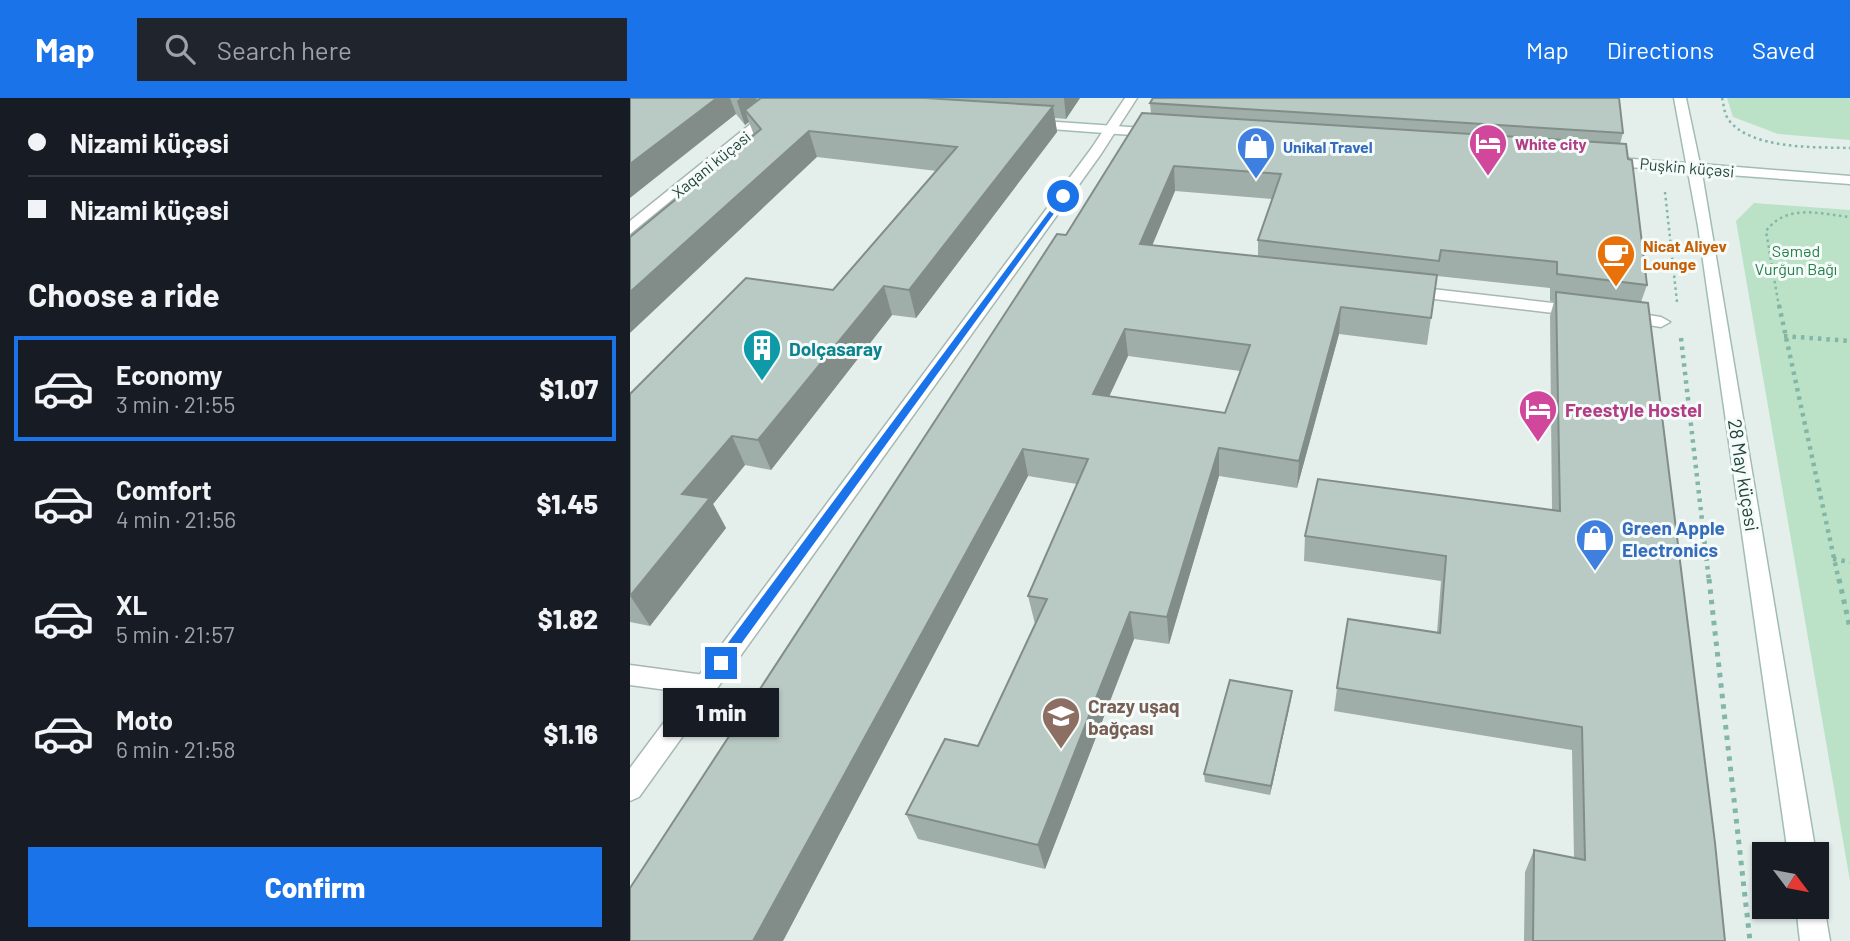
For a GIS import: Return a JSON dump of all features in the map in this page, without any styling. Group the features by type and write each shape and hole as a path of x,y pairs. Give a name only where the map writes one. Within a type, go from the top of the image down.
{"main road":[{"name":"Xaqani küçəsi","path":"630,229 791,98"},
{"path":"630,789 1096,151 1108,129 1131,98"},
{"name":"28 May küçəsi","path":"1680,98 1695,167 1799,842"},
{"path":"755,106 801,110"},
{"path":"1010,123 1175,134"},
{"name":"Puşkin küçəsi","path":"1590,160 1850,180"},
{"path":"1382,288 1661,322"},
{"path":"630,675 704,685"},
{"path":"1812,919 1815,941"}],"path":[{"path":"1722,98 1728,120 1745,132 1772,144 1850,148"},
{"path":"1660,164 1678,310"},
{"path":"1850,217 1786,211 1772,220 1766,231 1784,336 1850,628"},
{"path":"1680,324 1750,941"},
{"path":"1784,336 1850,341"},
{"path":"1833,559 1850,562"}],"green space":[{"path":"1727,98 1850,98 1850,140 1778,134 1733,117"},
{"name":"Səməd Vurğun Bağı","path":"1754,203 1850,210 1850,881 1736,221"}],"building":[{"path":"630,98 717,98 630,164"},
{"path":"761,98 925,98 1053,106 909,290 884,286 758,440 732,436 682,494 710,498 630,596 630,394 746,278 833,290 957,147 809,131 630,292 630,237 761,129 745,110"},
{"path":"1153,98 1619,98 1623,133 1150,103"},
{"path":"1142,113 1626,144 1628,159 1632,160 1647,285 1557,274 1557,262 1441,250 1439,261 1258,240 1281,174 1174,166 1140,244 1437,275 1431,318 1341,307 1299,461 1219,448 1167,617 1130,612 1038,845 906,814 945,739 978,746 1047,599 1028,596 1088,459 1023,449 753,941 630,941 630,888 1057,234 1066,235","holes":["1125,329 1250,345 1225,413 1093,394"]},
{"path":"1556,292 1648,303 1725,941 1533,941 1534,850 1585,860 1582,727 1337,688 1348,619 1440,633 1446,556 1305,536 1318,479 1560,511"},
{"path":"1230,680 1292,691 1271,786 1204,774"}],"place":[{"name":"White city","path":"1488,177"},
{"name":"Unikal Travel","path":"1256,180"},
{"name":"Nicat Aliyev Lounge","path":"1616,288"},
{"name":"Dolçasaray","path":"762,382"},
{"name":"Freestyle Hostel","path":"1538,443"},
{"name":"Green Apple Electronics","path":"1595,572"},
{"name":"Crazy uşaq bağçası","path":"1061,750"}],"route":[{"path":"721,663 1063,196"}]}
